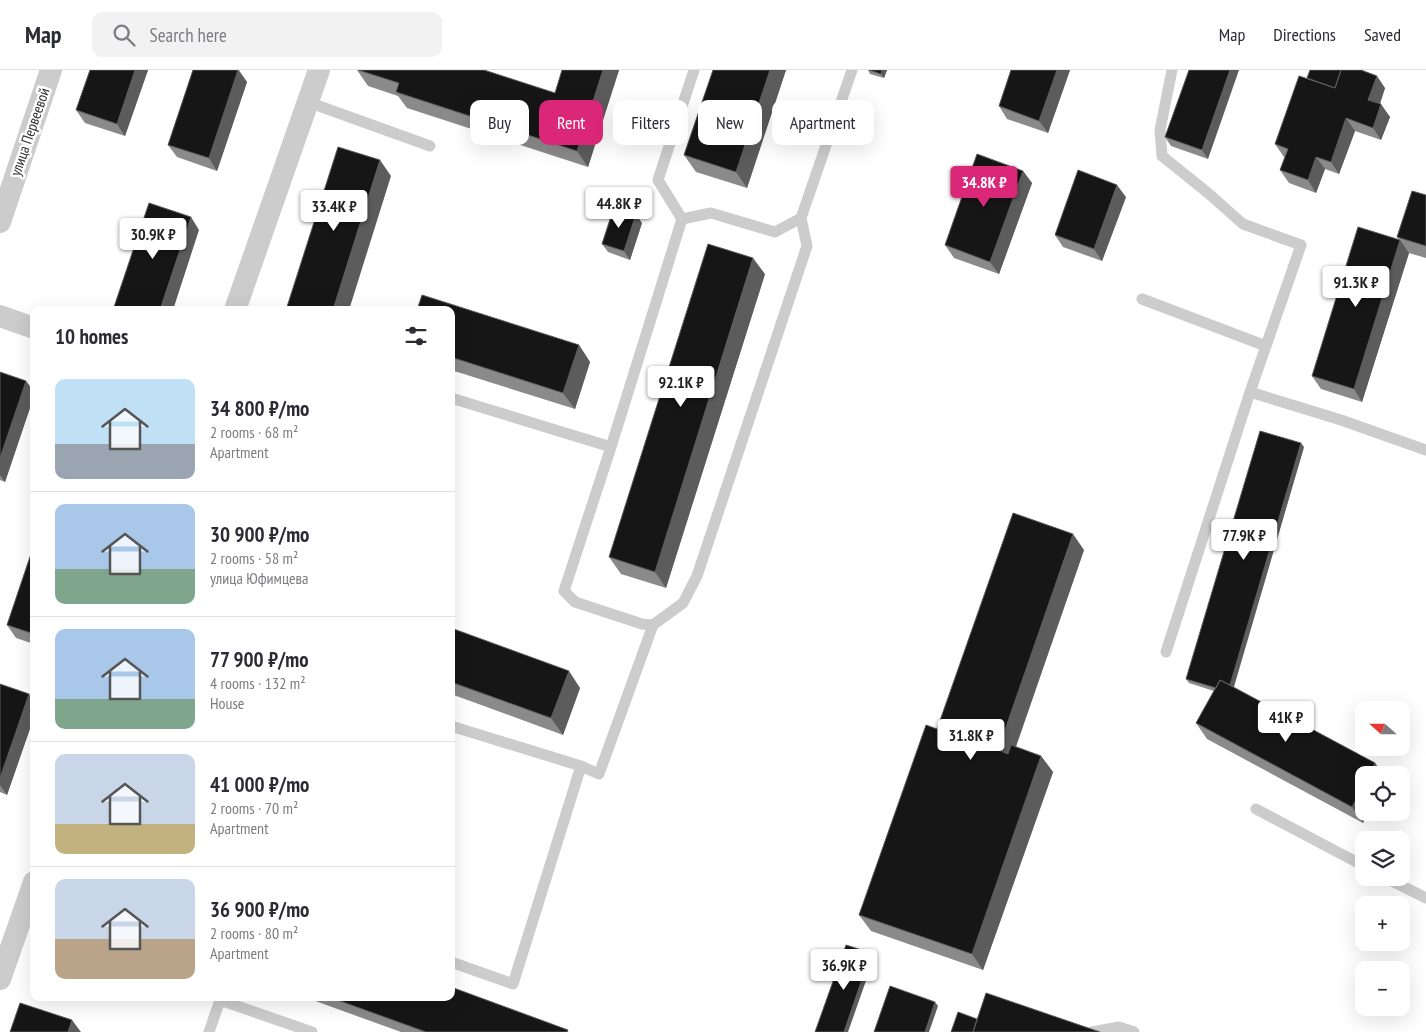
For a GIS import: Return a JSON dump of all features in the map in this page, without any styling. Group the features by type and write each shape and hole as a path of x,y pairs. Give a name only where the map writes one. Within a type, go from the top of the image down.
{"street":[{"name":"улица Первеевой","path":"0,222 51,70"},
{"path":"236,306 320,70"},
{"path":"0,316 30,327"},
{"path":"0,979 30,893"}],"lane":[{"path":"653,625 642,624 575,602 564,591 682,219 658,180 694,70"},
{"path":"455,727 581,766 599,774 653,625 683,603 697,576 806,246 801,218 852,70"},
{"path":"1166,652 1250,392 1301,245 1243,224 1208,192 1162,156 1160,130 1172,70"},
{"path":"308,102 430,146"},
{"path":"682,219 710,213 775,232 801,218"},
{"path":"1142,299 1266,346"},
{"path":"1250,392 1341,420 1426,450"},
{"path":"455,399 611,447"},
{"path":"455,963 513,984 581,766"},
{"path":"1256,809 1355,861"},
{"path":"1402,886 1426,898"},
{"path":"209,1032 220,1001"},
{"path":"223,1001 312,1032"},
{"path":"1092,1032 1119,1027 1134,1032"}],"building":[{"path":"90,70 135,70 117,124 76,110"},
{"path":"193,70 238,70 209,158 168,145"},
{"path":"358,70 484,70 555,93 562,70 603,70 593,100 539,100 539,139 529,135 529,100 470,100 470,116 396,92 399,83"},
{"path":"713,70 770,70 760,100 703,100"},
{"path":"869,70 882,70 881,74"},
{"path":"1011,70 1057,70 1039,121 999,106"},
{"path":"1189,70 1230,70 1202,150 1165,137"},
{"path":"1310,70 1341,70 1335,88 1307,78"},
{"path":"1341,70 1361,70 1377,76 1368,100 1381,104 1373,128 1346,118 1331,162 1316,157 1308,180 1280,170 1288,149 1275,144 1299,76 1335,88"},
{"path":"698,114 698,145 745,145 736,172 684,155"},
{"path":"559,145 579,145 577,151"},
{"path":"338,147 380,160 334,306 287,306"},
{"path":"977,154 1023,171 990,262 945,245"},
{"path":"1078,170 1117,185 1094,249 1055,235"},
{"path":"1412,191 1426,195 1426,246 1397,237"},
{"path":"149,203 191,217 161,306 114,306"},
{"path":"614,207 636,214 624,251 602,244"},
{"path":"1358,227 1400,240 1354,389 1312,376"},
{"path":"708,244 753,258 655,572 609,557"},
{"path":"422,295 579,345 563,393 455,358 455,306 418,306"},
{"path":"0,372 26,381 0,458"},
{"path":"1260,431 1301,443 1230,685 1220,680 1216,688 1186,679"},
{"path":"1013,513 1073,534 998,750 1008,754 1011,745 1041,756 972,954 859,915 926,725 937,729"},
{"path":"30,557 30,633 7,625"},
{"path":"455,629 569,671 551,718 455,683"},
{"path":"1220,680 1355,752 1355,756 1362,756 1375,763 1374,766 1355,766 1355,802 1352,807 1196,723"},
{"path":"0,684 29,694 0,778"},
{"path":"846,945 871,953 844,1032 815,1032"},
{"path":"890,986 935,1002 925,1032 874,1032"},
{"path":"455,988 568,1030 567,1032 426,1032 340,1001 455,1001"},
{"path":"986,993 1100,1032 973,1032"},
{"path":"20,1003 72,1020 68,1032 10,1032"},
{"path":"958,1012 977,1019 973,1032 951,1032"}]}
